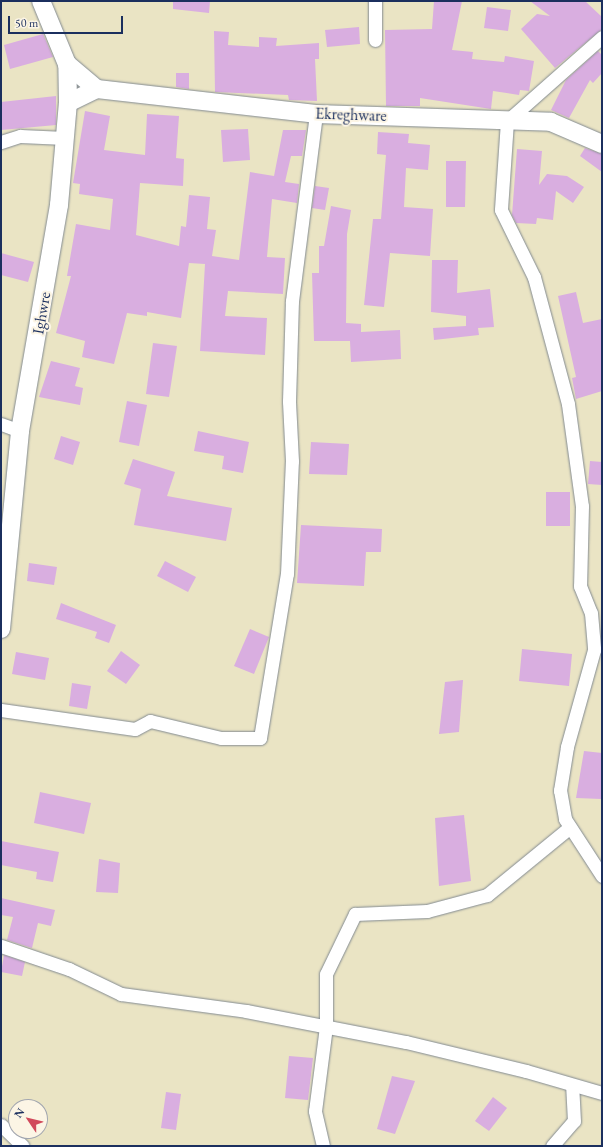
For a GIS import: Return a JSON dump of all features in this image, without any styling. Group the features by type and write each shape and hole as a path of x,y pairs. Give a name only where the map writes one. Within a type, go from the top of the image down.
{"street":[{"name":"Ighwre","path":"1,629 20,431 60,206 68,103 67,64 41,1"},
{"path":"375,40 376,1"},
{"path":"602,36 507,121 501,210 534,277 568,404 582,506 580,586 591,613 594,650 567,747 560,790 570,827 602,876"},
{"path":"67,64 97,89 68,103"},
{"name":"Ekreghware","path":"97,89 316,114 551,122 602,144"},
{"path":"1,710 135,729 150,721 221,738 260,738 287,574 292,461 289,401 292,301 316,114"},
{"path":"1,142 20,136 65,138"},
{"path":"1,424 20,431"},
{"path":"323,1146 315,1111 326,1026 326,974 354,914 427,911 487,895 570,827"},
{"path":"1,946 69,969 121,994 326,1026 450,1051 602,1093"},
{"path":"552,1146 574,1120 572,1085"},
{"path":"1,1125 23,1146"}],"building":[{"path":"173,1 210,1 209,13 173,9"},
{"path":"434,1 462,1 452,50 473,52 472,59 504,62 505,56 534,61 529,91 520,90 519,95 493,91 491,109 420,98 420,106 386,106 385,30 432,29"},
{"path":"530,1 585,1 602,17 602,29 555,68 521,29 537,14 550,16"},
{"path":"487,7 511,10 508,31 484,28"},
{"path":"359,27 360,44 327,47 325,30"},
{"path":"214,31 229,32 228,45 259,47 259,37 277,38 276,46 319,43 319,59 315,59 317,101 289,100 288,95 215,92"},
{"path":"43,34 53,57 10,69 4,45"},
{"path":"598,51 602,55 602,73 593,83 590,80 569,118 551,110 566,80"},
{"path":"176,73 189,73 189,89 176,87"},
{"path":"56,96 56,125 1,130 1,102"},
{"path":"85,111 110,116 104,150 145,155 147,114 179,116 176,158 184,159 183,186 140,183 136,235 179,246 181,226 186,227 189,195 210,197 207,229 216,230 212,256 239,260 250,172 274,176 283,130 306,130 302,156 291,156 285,182 299,184 297,203 272,199 267,257 285,258 283,294 228,291 225,316 267,318 265,355 200,351 205,264 189,263 181,318 147,312 147,316 127,313 114,364 82,357 85,341 56,333 71,276 67,276 76,224 110,230 113,199 79,194 80,184 73,183"},
{"path":"248,129 250,160 223,162 221,130"},
{"path":"378,132 409,134 408,143 430,145 428,170 406,168 404,207 433,209 430,256 390,253 384,307 364,305 373,219 381,219 386,155 377,154"},
{"path":"585,148 602,154 602,172 580,156"},
{"path":"517,149 542,151 539,185 547,174 567,176 584,187 573,203 556,191 553,220 537,218 536,224 516,223 512,215"},
{"path":"446,161 466,161 465,207 446,207"},
{"path":"315,186 329,188 325,210 312,208"},
{"path":"331,206 351,210 347,234 346,323 361,324 361,332 400,330 401,359 351,362 350,341 314,341 312,273 319,273 319,246 324,246"},
{"path":"1,253 34,262 28,282 1,275"},
{"path":"432,260 458,260 457,293 490,289 494,327 478,328 479,335 434,340 433,328 466,326 466,316 431,312"},
{"path":"576,292 583,323 602,319 602,391 576,399 572,378 576,377 558,296"},
{"path":"153,343 177,346 169,397 146,394"},
{"path":"51,361 80,368 75,386 83,388 80,405 39,397"},
{"path":"127,401 147,405 139,446 119,442"},
{"path":"198,431 249,442 243,473 222,469 224,456 194,451"},
{"path":"61,436 80,442 73,465 54,459"},
{"path":"311,442 349,444 347,475 309,474"},
{"path":"133,459 175,472 167,496 232,508 226,541 134,525 141,489 124,484"},
{"path":"590,461 602,462 602,485 588,484"},
{"path":"546,492 570,492 570,526 546,526"},
{"path":"301,525 382,529 381,552 366,552 364,586 297,583"},
{"path":"165,561 196,577 188,592 157,576"},
{"path":"29,563 57,567 54,585 27,581"},
{"path":"61,603 116,625 109,643 95,638 97,632 56,619"},
{"path":"250,629 269,637 254,674 234,666"},
{"path":"522,649 572,654 569,686 519,681"},
{"path":"121,651 140,665 126,684 107,671"},
{"path":"16,652 49,658 45,680 12,674"},
{"path":"463,680 459,732 439,734 445,682"},
{"path":"72,683 91,686 87,709 69,706"},
{"path":"584,751 602,753 601,799 576,798"},
{"path":"40,792 91,803 84,834 34,823"},
{"path":"464,815 471,881 439,886 435,818"},
{"path":"1,841 59,852 53,882 36,879 37,872 1,865"},
{"path":"99,859 120,863 118,893 96,892"},
{"path":"1,898 55,910 51,926 38,923 32,948 7,940 13,917 1,915"},
{"path":"4,955 25,962 22,976 1,972"},
{"path":"289,1056 313,1058 308,1100 285,1098"},
{"path":"392,1076 415,1081 395,1134 377,1129"},
{"path":"166,1092 181,1094 176,1130 161,1128"},
{"path":"493,1097 507,1108 489,1131 475,1121"}]}
